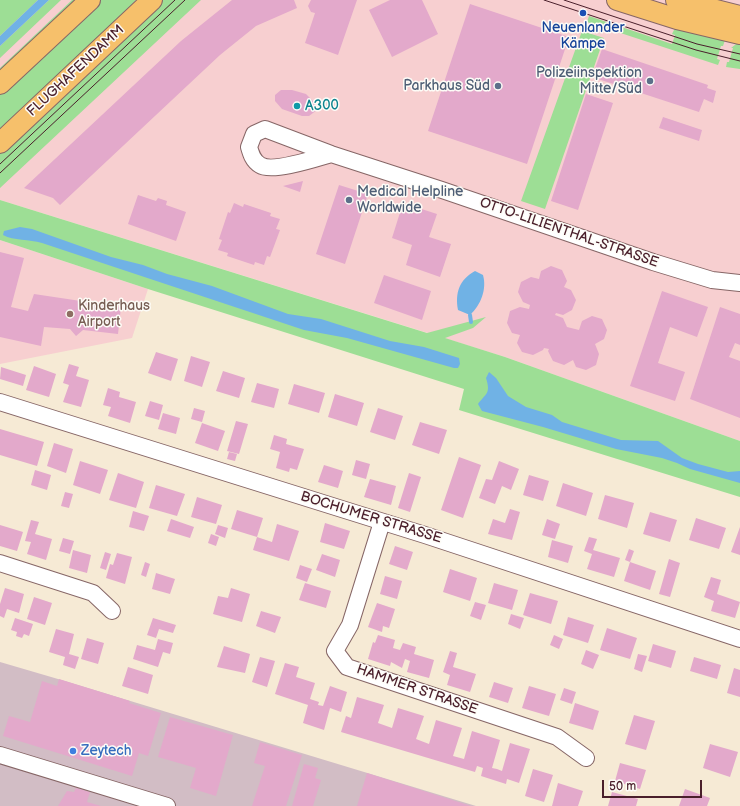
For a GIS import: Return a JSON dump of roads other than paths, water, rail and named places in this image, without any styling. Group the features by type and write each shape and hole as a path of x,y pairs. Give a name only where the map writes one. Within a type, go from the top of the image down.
{"main road":[{"path":"0,84 90,0"},
{"name":"FLUGHAFENDAMM","path":"0,143 152,0"},
{"path":"616,0 677,19 740,34"},
{"path":"676,0 740,16"}],"street":[{"name":"OTTO-LILIENTHAL-STRASSE","path":"331,154 660,264 712,280 740,283"},
{"name":"BOCHUMER STRASSE","path":"0,402 524,567 740,639"},
{"name":"HAMMER STRASSE","path":"382,522 350,625 335,651 347,667 557,737 586,758"},
{"path":"0,563 93,593 112,611"},
{"path":"0,755 167,806"}],"water":[{"path":"38,0 49,0 0,46 0,36"},
{"path":"20,227 32,229 111,257 212,286 288,314 321,319 390,341 424,347 459,358 460,364 458,368 454,368 347,338 304,330 42,243 3,235 4,231"},
{"path":"475,271 483,275 484,291 480,302 470,315 458,310 457,298 459,288 465,278"},
{"path":"489,372 496,378 508,396 526,407 552,415 562,422 621,440 658,441 682,458 698,464 728,472 740,471 740,483 690,469 662,458 616,449 543,427 482,411 478,404 487,393 488,387 486,378"}],"waterway":[{"path":"470,315 471,322"}],"tram line":[{"path":"0,164 175,0"},
{"path":"0,173 185,0"},
{"path":"544,0 696,50 740,61"},
{"path":"564,0 697,44 740,54"}],"place":[{"name":"Neuenlander Kämpe","path":"583,13"},
{"name":"Polizeiinspektion Mitte/Süd","path":"650,81"},
{"name":"Parkhaus Süd","path":"498,86"},
{"name":"A300","path":"297,106"},
{"name":"Medical Helpline Worldwide","path":"349,200"},
{"name":"Kinderhaus Airport","path":"70,314"},
{"name":"Zeytech","path":"73,751"}]}
